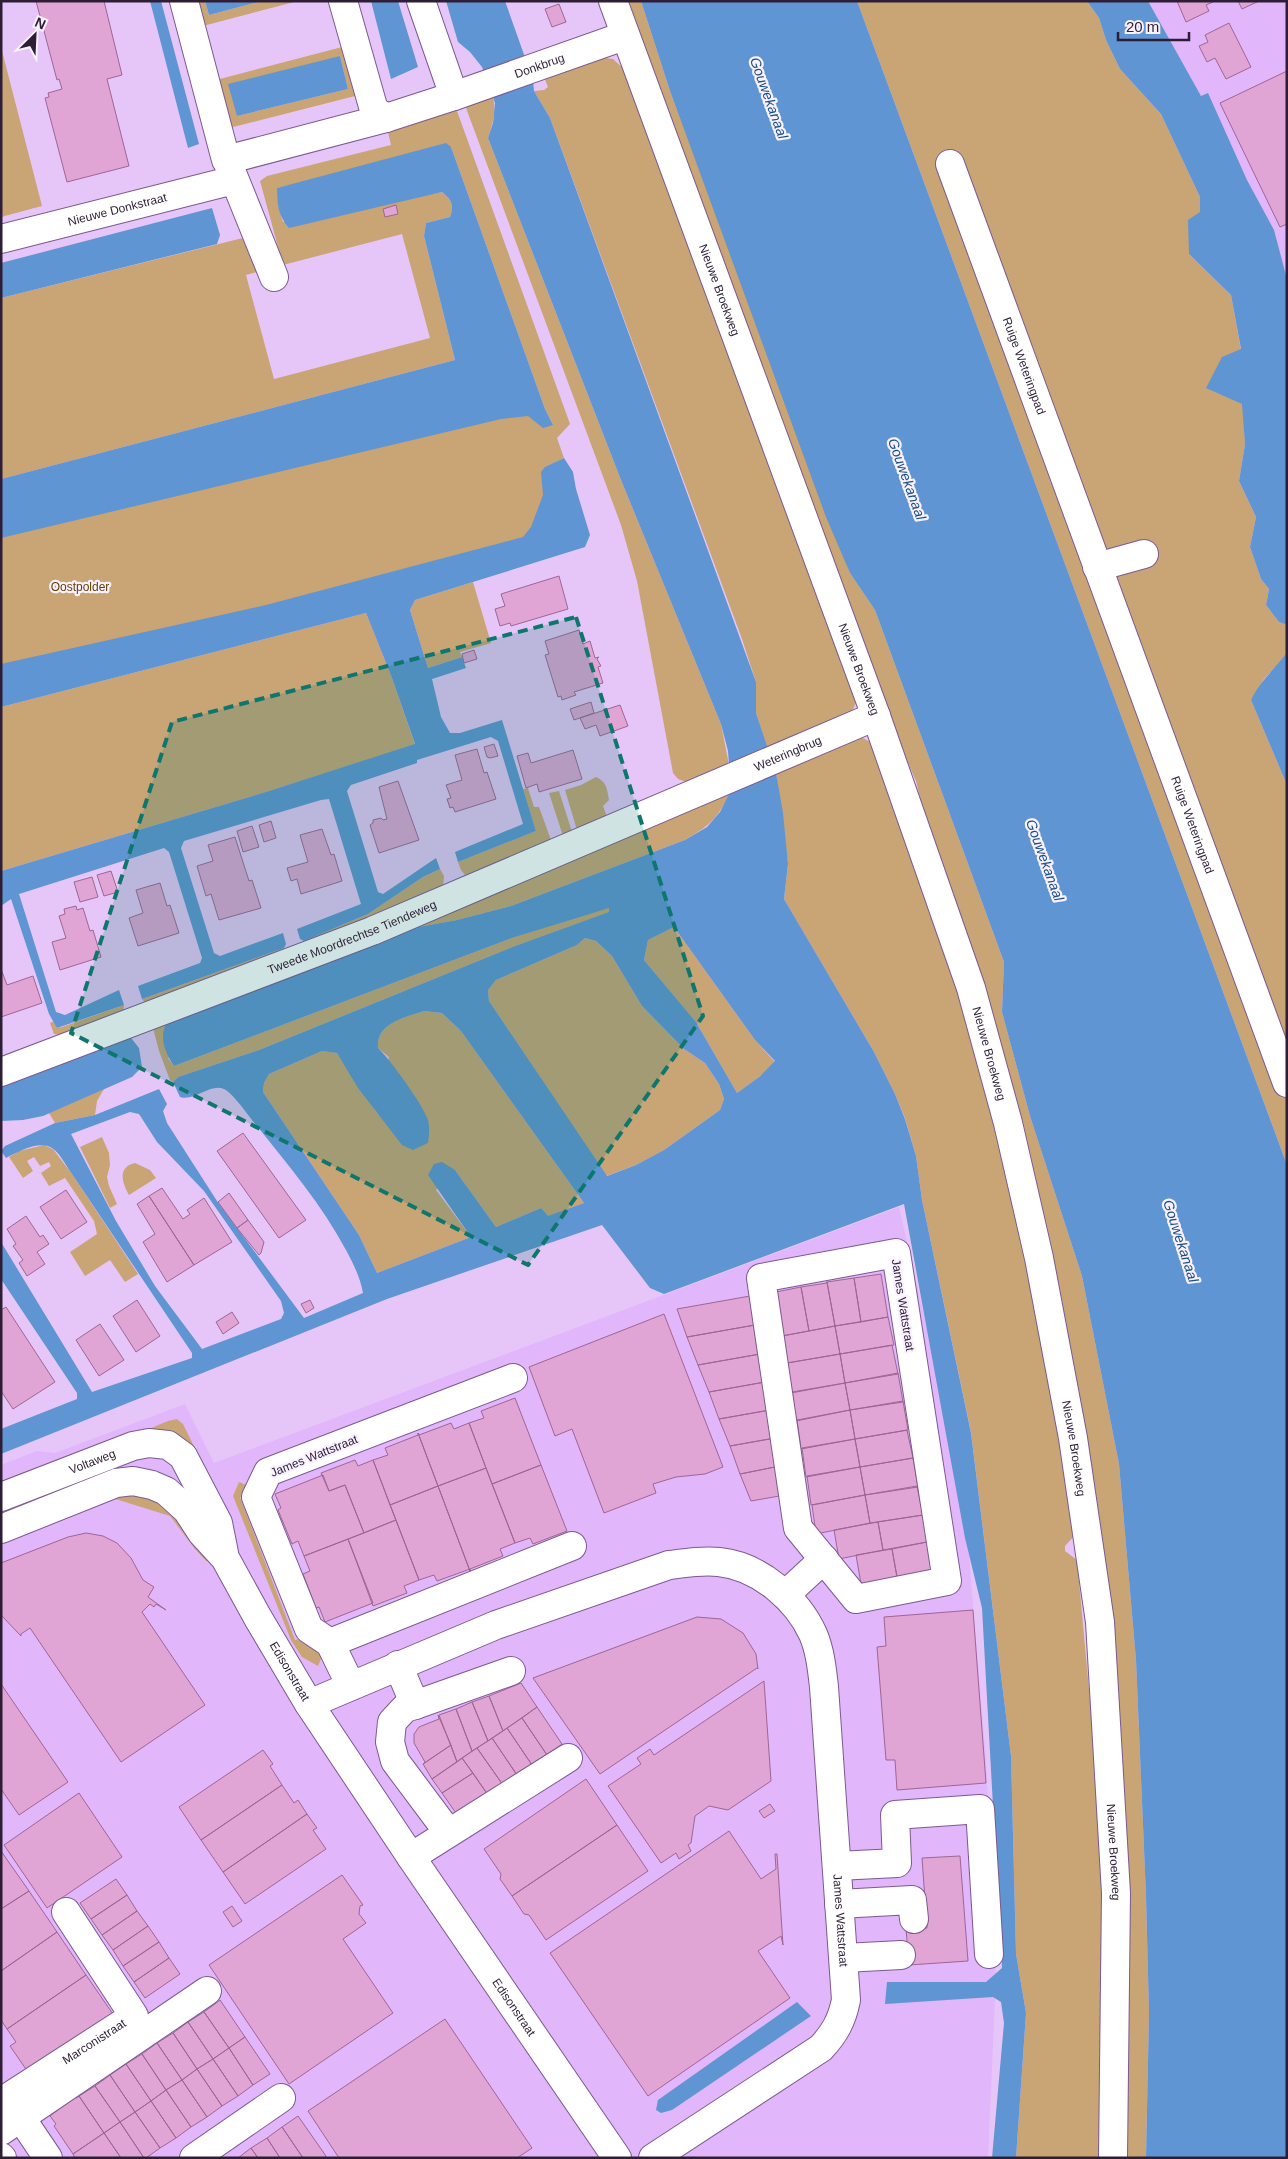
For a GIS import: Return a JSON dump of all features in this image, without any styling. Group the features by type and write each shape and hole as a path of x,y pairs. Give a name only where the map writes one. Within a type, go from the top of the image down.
{"street":[{"path":"184,1 230,170 274,277"},
{"path":"343,1 374,110 386,118"},
{"path":"421,1 464,92"},
{"name":"Nieuwe Broekweg","path":"613,1 864,720 971,988 1008,1123 1039,1258 1073,1438 1100,1622 1115,1884 1113,2158"},
{"name":"Donkbrug","path":"464,92 624,36"},
{"name":"Nieuwe Donkstraat","path":"1,238 230,170 464,92"},
{"name":"Ruige Weteringpad","path":"950,164 1287,1083"},
{"path":"1097,567 1144,554"},
{"name":"Weteringbrug","path":"698,791 864,720"},
{"name":"Tweede Moordrechtse Tiendeweg","path":"1,1072 372,931 698,791"},
{"name":"James Wattstraat","path":"896,1254 947,1582 856,1599 824,1559 798,1528 761,1278 896,1254"},
{"name":"James Wattstraat","path":"330,1643 309,1629 256,1497 268,1472 513,1378"},
{"name":"Voltaweg","path":"1,1497 133,1446 149,1443 168,1445 183,1456"},
{"name":"Edisonstraat","path":"183,1456 218,1523 225,1558"},
{"name":"Edisonstraat","path":"1,1529 116,1483 134,1481 152,1485 166,1491 187,1510 202,1534 225,1558 309,1704 410,1857 617,2158"},
{"path":"351,1686 330,1643 572,1546"},
{"path":"785,1595 824,1559"},
{"name":"James Wattstraat","path":"309,1704 496,1625 669,1565 696,1561 720,1562 742,1568 767,1581 785,1595 806,1621 813,1635 820,1658 824,1687 844,1958 846,2000 843,2015 835,2033 821,2048 653,2158"},
{"path":"398,1665 415,1704"},
{"path":"448,1832 395,1761 390,1742 392,1722 405,1708 510,1671"},
{"path":"410,1857 568,1758"},
{"path":"836,1866 897,1863 894,1815 980,1809 989,1954"},
{"path":"839,1904 912,1900 914,1919"},
{"name":"Marconistraat","path":"8,2117 134,2016 66,1912"},
{"path":"844,1958 901,1956"},
{"name":"Marconistraat","path":"8,2117 207,1991"},
{"path":"194,2158 281,2098"},
{"path":"8,2117 48,2158"}],"highlighted area":[{"path":"576,617 703,1016 528,1265 71,1033 172,722"}],"shaded area":[{"path":"1148,1 1287,1 1287,279 1274,230 1247,180 1208,94 1201,96"},
{"path":"899,1207 963,1485 986,1760 996,1977 988,2158 1,2158 1,1465 37,1451 55,1453 185,1404 214,1463"}],"green space":[{"path":"196,1 205,1 209,15 262,1 298,1 203,26"},
{"path":"622,1 641,1 670,91 850,573 875,610 1004,962 1002,1012 1030,1116 1082,1276 1119,1464 1136,1660 1149,2013 1146,2158 1119,2158 1087,1497 916,781 908,763 894,745 680,150 673,123"},
{"path":"857,1 1087,1 1099,18 1106,40 1120,69 1161,114 1200,197 1200,212 1189,254 1231,295 1241,350 1245,444 1239,481 1256,517 1250,547 1261,579 1269,589 1266,605 1279,622 1287,625 1287,652 1264,679 1251,700 1287,785 1287,1165"},
{"path":"346,46 359,95 229,128 216,80","holes":["340,56 348,89 237,116"]},
{"path":"1,47 42,206 1,217"},
{"path":"599,57 613,59 627,72 858,697 852,712 767,748 756,713 756,682 742,639 550,118 534,91 544,90 548,87 544,77"},
{"path":"492,93 494,110 488,138 621,480 721,724 729,765 686,782 678,779 673,773 637,581 621,525 466,108 471,101"},
{"name":"Oostpolder","path":"453,108 457,111 570,424 557,438 564,458 550,465 541,525 502,562 1,686 1,526 532,397 553,425 545,409 451,147 277,188 277,197 283,222 442,192 450,200 452,206 450,217 426,223 424,236 455,360 1,479 1,298 251,236 260,271 246,275 274,379 430,338 402,234 283,265 260,181 267,176 391,145 387,128"},
{"path":"473,582 491,643 460,652 462,657 428,668 410,610 415,600"},
{"path":"366,613 392,678 415,745 1,871 1,707"},
{"path":"859,736 876,745 977,1035 1042,1320 1076,1534 1065,1546 1065,1551 1077,1560 1094,1744 1103,1908 1101,2158 1016,2158 1026,2013 1016,1954 1011,1756 971,1432 922,1200 916,1156 905,1118 874,1052 784,899 788,864 776,773"},
{"path":"596,777 602,781 607,789 609,800 603,806 607,817 577,830 565,790 581,785"},
{"path":"528,788 534,807 539,807 551,840 465,875 458,862 536,831 523,789"},
{"path":"731,790 713,820 685,840 511,906 457,920 402,930 168,1058 174,1066 512,938 603,909 609,908 610,912 515,946 259,1050 178,1077 173,1082 170,1080 159,1051 152,1024"},
{"path":"559,791 572,832 563,836 549,793"},
{"path":"440,869 444,876 443,887 308,945 304,941 368,914 423,877"},
{"path":"674,927 755,1040 775,1062 759,1077 737,1093 696,1022 644,960 648,940"},
{"path":"585,938 596,941 612,956 642,1006 684,1049 705,1063 719,1084 724,1099 720,1110 664,1150 636,1165 606,1176 489,1001 488,990 496,980 577,945"},
{"path":"284,948 281,956 147,1005 142,999"},
{"path":"124,1005 123,1017 65,1036 54,1034 50,1023 54,1021 57,1028 62,1027"},
{"path":"424,1011 442,1013 461,1031 584,1203 547,1217 541,1208 496,1227 455,1170 436,1190 471,1237 377,1273 359,1235 263,1092 264,1083 269,1074 322,1051 337,1053 377,1113 389,1057 378,1048 382,1033 386,1027 400,1019"},
{"path":"104,1089 97,1101 95,1115 55,1123 49,1113"},
{"path":"102,1137 109,1153 110,1165 107,1177 109,1186 117,1204 110,1208 80,1147"},
{"path":"44,1145 53,1149 72,1174 138,1274 125,1282 110,1260 85,1276 70,1252 97,1234 94,1221 65,1178 49,1186 41,1173 51,1166 49,1162 40,1166 34,1157 27,1161 33,1171 23,1178 9,1157 19,1151"},
{"path":"135,1163 150,1170 156,1178 129,1195 124,1186 123,1172 129,1165"},
{"path":"177,1419 183,1424 214,1487 235,1542 190,1455 132,1436"},
{"path":"239,1482 249,1486 246,1494 240,1497 295,1640 302,1638 318,1650 322,1656 318,1666 302,1657 291,1640 233,1496"},
{"path":"151,1494 189,1528 209,1561 206,1561 195,1549 170,1516 106,1496"}],"water":[{"path":"150,1 161,1 199,144 188,148"},
{"path":"205,1 262,1 209,15"},
{"path":"371,1 398,1 418,67 391,79"},
{"path":"446,1 505,1 533,80 534,91 550,118 756,682 756,713 776,773 783,813 788,864 784,899 874,1052 895,1094 916,1156 922,1200 971,1433 1011,1756 1016,1954 1026,2013 1016,2158 992,2158 1004,2023 1001,2002 993,1997 885,2004 887,1982 986,1982 1002,1968 982,1608 965,1538 904,1204 664,1294 650,1288 602,1225 387,1299 1,1454 1,1429 77,1399 77,1393 1,1279 1,1242 92,1392 192,1358 192,1353 58,1153 52,1148 41,1145 6,1158 1,1151 5,1146 55,1123 95,1115 159,1089 167,1104 163,1111 167,1123 217,1201 304,1318 363,1293 352,1261 337,1233 293,1171 237,1101 224,1089 219,1088 213,1088 191,1097 180,1097 173,1082 178,1077 259,1050 515,946 609,912 609,908 512,938 174,1066 168,1055 163,1038 167,1021 402,930 457,920 511,906 685,840 707,827 720,812 731,790 728,751 721,724 621,480 488,138 493,123 495,103 482,67 470,52 458,42","holes":["674,927 755,1040 775,1061 759,1077 737,1093 696,1022 644,960 648,940","585,938 596,941 612,956 642,1006 684,1049 705,1063 719,1084 724,1099 720,1110 664,1150 636,1165 607,1176 489,1001 488,990 496,980 577,945","424,1011 442,1013 461,1031 584,1203 548,1216 541,1208 496,1227 455,1170 442,1162 434,1164 428,1175 471,1237 377,1273 359,1235 263,1092 264,1083 269,1074 322,1051 337,1053 358,1088 402,1145 413,1150 428,1143 429,1129 425,1113 406,1082 378,1048 379,1040 386,1027 400,1019","130,1112 139,1114 157,1142 204,1191 281,1301 284,1313 281,1319 202,1349 155,1286 116,1221 71,1134"]},
{"name":"Gouwekanaal","path":"641,1 857,1 1287,1165 1287,2158 1146,2158 1149,2013 1136,1660 1119,1464 1082,1276 1030,1116 1002,1012 1004,962 875,610 850,573 826,517 670,91"},
{"path":"1087,1 1148,1 1201,96 1208,93 1247,180 1274,230 1287,279 1287,625 1279,622 1266,605 1269,589 1261,579 1250,547 1256,517 1239,481 1245,444 1242,404 1206,388 1222,357 1241,349 1231,295 1189,254 1188,220 1200,212 1200,197 1161,114 1120,69 1106,40 1099,18"},
{"path":"340,56 348,89 237,116 228,84"},
{"path":"446,143 451,147 545,409 553,425 543,428 528,416 501,419 1,538 1,479 455,360 424,236 426,223 450,217 452,206 450,200 442,192 289,228 280,214 277,194 277,188"},
{"path":"212,208 220,235 217,244 1,298 1,263"},
{"path":"564,458 573,472 576,489 590,535 585,547 415,600 410,610 428,668 462,657 466,668 432,679 441,717 450,733 460,733 502,720 536,831 458,862 455,852 523,824 498,741 491,737 417,760 417,763 351,785 347,791 378,892 383,894 436,858 440,869 423,877 368,914 304,941 300,939 297,929 361,904 329,799 184,841 181,848 214,953 220,956 283,933 286,944 284,948 142,999 138,986 200,963 202,958 169,852 164,848 19,894 56,1012 65,1015 119,990 124,1005 57,1028 49,1014 11,899 1,906 1,871 269,791 415,744 392,678 366,613 1,707 1,664 266,605 523,537 531,527 543,495 541,472 545,467"},
{"path":"1287,652 1287,785 1251,700"},
{"path":"128,1034 139,1048 142,1067 132,1077 43,1116 23,1120 1,1121 1,1086"},
{"path":"797,2002 811,2016 672,2110 661,2113 656,2110 658,2100"}],"building":[{"path":"36,1 104,1 122,75 107,79 129,166 67,182 45,98 49,97 48,93 62,89 59,79 57,80"},
{"path":"1177,1 1213,2 1206,5 1209,11 1186,22"},
{"path":"1238,1 1259,1 1242,9"},
{"path":"559,4 566,22 552,27 545,9"},
{"path":"1229,23 1251,67 1226,79 1215,58 1207,62 1199,46 1208,42 1205,35"},
{"path":"1287,71 1287,224 1280,227 1220,103"},
{"path":"396,205 398,214 385,217 383,209"},
{"path":"559,576 568,609 511,626 510,623 500,626 495,609 505,606 501,594"},
{"path":"579,630 583,644 590,641 595,658 599,657 597,659 601,666 598,667 603,683 574,692 576,695 562,700 561,696 558,697 545,655 549,654 545,641"},
{"path":"474,650 477,659 464,663 462,654"},
{"path":"591,702 594,713 574,720 570,709"},
{"path":"620,705 628,726 600,736 596,725 585,729 580,718"},
{"path":"494,744 498,756 487,757 484,747"},
{"path":"477,749 484,773 487,772 496,799 455,812 453,807 450,808 447,799 451,798 446,785 462,780 455,755"},
{"path":"573,750 582,779 539,792 537,784 526,788 517,756 528,753 531,763"},
{"path":"398,781 419,840 379,853 370,825 373,823 373,820 387,819 379,787"},
{"path":"271,821 276,838 264,842 259,825"},
{"path":"252,826 259,847 243,852 237,831"},
{"path":"322,829 331,855 334,854 342,881 301,894 297,879 291,881 287,868 308,862 300,835"},
{"path":"235,837 249,881 252,880 261,908 219,920 211,894 206,896 197,866 213,861 208,845"},
{"path":"111,871 118,892 104,896 97,875"},
{"path":"92,877 98,897 80,902 74,882"},
{"path":"160,883 167,906 170,905 179,933 138,946 129,918 143,913 136,890"},
{"path":"76,906 77,910 83,908 90,931 93,930 101,957 60,970 52,942 66,938 59,916 65,914 64,909"},
{"path":"1,969 7,985 33,976 42,1003 1,1017"},
{"path":"243,1133 306,1220 279,1238 217,1151"},
{"path":"162,1188 183,1219 190,1214 187,1210 204,1198 232,1242 194,1265 149,1196"},
{"path":"66,1190 87,1222 61,1239 40,1207"},
{"path":"229,1193 248,1220 237,1228 218,1202"},
{"path":"149,1196 194,1265 167,1282 143,1242 155,1234 137,1204"},
{"path":"26,1216 40,1237 43,1235 49,1244 37,1252 45,1264 27,1276 19,1263 23,1260 13,1246 16,1244 7,1229"},
{"path":"248,1220 264,1242 259,1255 237,1228"},
{"path":"881,1274 888,1317 861,1322 854,1278"},
{"path":"854,1278 861,1322 835,1326 827,1282"},
{"path":"826,1282 835,1326 809,1331 801,1287"},
{"path":"801,1287 809,1331 782,1336 776,1292"},
{"path":"750,1296 755,1325 687,1337 677,1309"},
{"path":"137,1300 160,1336 136,1352 113,1316"},
{"path":"310,1300 314,1308 306,1313 301,1304"},
{"path":"6,1307 55,1382 13,1409 1,1391 1,1310"},
{"path":"232,1312 239,1323 223,1334 216,1322"},
{"path":"664,1314 723,1467 705,1474 676,1477 653,1484 656,1493 604,1513 572,1429 555,1436 529,1367"},
{"path":"888,1317 894,1345 840,1354 835,1326"},
{"path":"100,1324 124,1360 99,1376 76,1340"},
{"path":"755,1325 760,1354 698,1365 687,1337"},
{"path":"835,1326 840,1354 787,1363 782,1336"},
{"path":"892,1345 898,1374 845,1383 840,1354"},
{"path":"760,1354 765,1382 709,1392 698,1365"},
{"path":"840,1354 845,1383 791,1393 787,1363"},
{"path":"898,1373 903,1402 850,1410 845,1383"},
{"path":"765,1382 770,1410 719,1419 709,1392"},
{"path":"845,1383 850,1410 796,1421 792,1392"},
{"path":"515,1398 541,1465 492,1484 469,1423 484,1418 481,1411"},
{"path":"903,1401 908,1430 855,1439 850,1410"},
{"path":"770,1410 775,1438 730,1446 719,1419"},
{"path":"850,1410 855,1439 801,1449 797,1420"},
{"path":"451,1423 454,1429 469,1423 486,1468 438,1486 418,1433 419,1435"},
{"path":"907,1430 913,1458 860,1467 855,1439"},
{"path":"418,1433 438,1486 390,1505 373,1460 388,1455 385,1448 418,1435"},
{"path":"775,1438 780,1466 740,1474 730,1446"},
{"path":"855,1439 860,1467 806,1477 802,1448"},
{"path":"913,1458 918,1487 865,1495 860,1467"},
{"path":"355,1460 358,1466 373,1460 396,1520 364,1533 345,1485 329,1491 321,1473"},
{"path":"541,1465 567,1531 533,1544 530,1538 515,1543 492,1484"},
{"path":"780,1466 785,1495 751,1501 740,1474"},
{"path":"860,1467 865,1495 811,1505 807,1476"},
{"path":"486,1468 515,1543 500,1549 503,1556 470,1569 470,1571 438,1486"},
{"path":"323,1475 329,1491 345,1485 364,1533 304,1556 298,1541 292,1544 278,1510 281,1508 275,1494"},
{"path":"438,1486 469,1569 437,1581 434,1575 419,1580 390,1505"},
{"path":"917,1486 923,1515 870,1523 865,1495"},
{"path":"865,1495 870,1523 816,1534 812,1505"},
{"path":"923,1515 927,1542 883,1550 878,1522"},
{"path":"396,1520 419,1580 404,1586 407,1593 373,1606 348,1539"},
{"path":"878,1522 883,1550 839,1559 834,1530"},
{"path":"86,1533 103,1536 117,1543 131,1558 143,1580 154,1587 148,1597 166,1610 156,1604 154,1607 150,1604 142,1612 205,1705 121,1762 30,1628 21,1636 1,1615 1,1563 68,1537"},
{"path":"348,1539 373,1603 325,1622 319,1607 316,1608 303,1574 310,1571 304,1556"},
{"path":"927,1542 933,1571 897,1577 892,1549"},
{"path":"892,1549 897,1577 861,1584 856,1555"},
{"path":"973,1610 986,1783 897,1790 895,1760 886,1760 877,1647 886,1646 884,1617"},
{"path":"697,1617 721,1619 743,1633 756,1654 758,1669 600,1774 533,1678"},
{"path":"764,1681 771,1781 728,1810 709,1806 695,1816 691,1843 688,1845 691,1851 679,1859 676,1853 661,1863 608,1786 641,1764 637,1758 650,1749 654,1755"},
{"path":"521,1683 537,1707 503,1731 489,1696"},
{"path":"1,1684 68,1782 19,1815 1,1789"},
{"path":"489,1696 503,1731 488,1741 472,1702"},
{"path":"472,1702 488,1741 472,1751 456,1709"},
{"path":"537,1707 562,1744 547,1755 522,1718"},
{"path":"456,1709 472,1751 457,1762 439,1715"},
{"path":"438,1715 451,1745 423,1764 425,1762 414,1743 414,1734 419,1727 439,1719"},
{"path":"522,1718 547,1755 532,1765 507,1728"},
{"path":"507,1728 532,1765 517,1775 492,1738"},
{"path":"492,1738 517,1775 503,1785 477,1748"},
{"path":"451,1745 457,1762 432,1779 423,1764"},
{"path":"477,1748 503,1785 488,1795 462,1758"},
{"path":"263,1750 273,1764 270,1766 282,1785 201,1840 179,1807"},
{"path":"462,1758 473,1773 442,1793 432,1779"},
{"path":"473,1773 488,1795 458,1816 442,1793"},
{"path":"586,1779 617,1825 512,1896 500,1879 501,1874 484,1849"},
{"path":"282,1785 294,1803 298,1800 307,1814 223,1872 201,1840"},
{"path":"79,1793 122,1857 47,1908 4,1845"},
{"path":"770,1804 775,1811 764,1818 759,1811"},
{"path":"307,1814 317,1828 313,1830 326,1849 245,1904 223,1872"},
{"path":"617,1825 648,1871 546,1940 529,1915 524,1914 512,1896"},
{"path":"729,1831 761,1879 776,1869 775,1854 777,1854 783,1945 781,1936 758,1951 790,1998 648,2096 550,1953"},
{"path":"1,1851 29,1891 1,1909"},
{"path":"960,1856 968,1961 909,1965 906,1929 927,1928 922,1858"},
{"path":"342,1875 363,1905 360,1906 359,1914 366,1923 343,1939 393,2013 289,2084 209,1965"},
{"path":"116,1879 127,1895 91,1919 80,1903"},
{"path":"29,1891 57,1932 1,1971 1,1909"},
{"path":"127,1895 137,1911 102,1935 91,1919"},
{"path":"232,1906 242,1921 233,1927 223,1912"},
{"path":"137,1911 148,1926 113,1950 102,1935"},
{"path":"148,1926 159,1942 123,1966 113,1950"},
{"path":"57,1932 86,1975 7,2029 1,2020 1,1971"},
{"path":"159,1942 169,1958 134,1982 123,1966"},
{"path":"169,1958 180,1974 145,1998 134,1982"},
{"path":"86,1975 115,2017 30,2075 10,2046 16,2042 7,2029"},
{"path":"220,2000 245,2037 229,2048 204,2012"},
{"path":"204,2012 229,2048 213,2059 188,2022"},
{"path":"445,2019 532,2148 517,2158 339,2158 308,2111"},
{"path":"188,2022 213,2059 197,2069 173,2033"},
{"path":"173,2033 197,2069 182,2080 157,2043"},
{"path":"245,2037 270,2074 253,2085 229,2048"},
{"path":"157,2043 182,2080 166,2090 142,2054"},
{"path":"229,2048 253,2085 238,2096 213,2059"},
{"path":"142,2054 166,2090 151,2101 126,2064"},
{"path":"213,2059 238,2096 222,2106 197,2069"},
{"path":"126,2064 151,2101 135,2112 110,2075"},
{"path":"197,2069 222,2106 207,2117 182,2080"},
{"path":"110,2075 135,2112 120,2122 95,2086"},
{"path":"182,2080 207,2117 191,2127 166,2090"},
{"path":"95,2086 120,2122 104,2133 79,2096"},
{"path":"166,2090 191,2127 176,2138 151,2101"},
{"path":"75,2095 76,2098 79,2096 104,2133 73,2154 54,2126 56,2124 50,2116 59,2109 58,2107"},
{"path":"151,2101 176,2138 160,2148 135,2112"},
{"path":"135,2112 160,2148 146,2158 144,2158 120,2122"},
{"path":"298,2116 326,2156 324,2158 303,2158 282,2127"},
{"path":"120,2122 144,2158 121,2158 104,2133"},
{"path":"282,2127 303,2158 280,2158 267,2138"},
{"path":"104,2133 121,2158 75,2158 73,2154"},
{"path":"267,2138 280,2158 258,2158 251,2148"},
{"path":"251,2148 258,2158 238,2158"}]}
